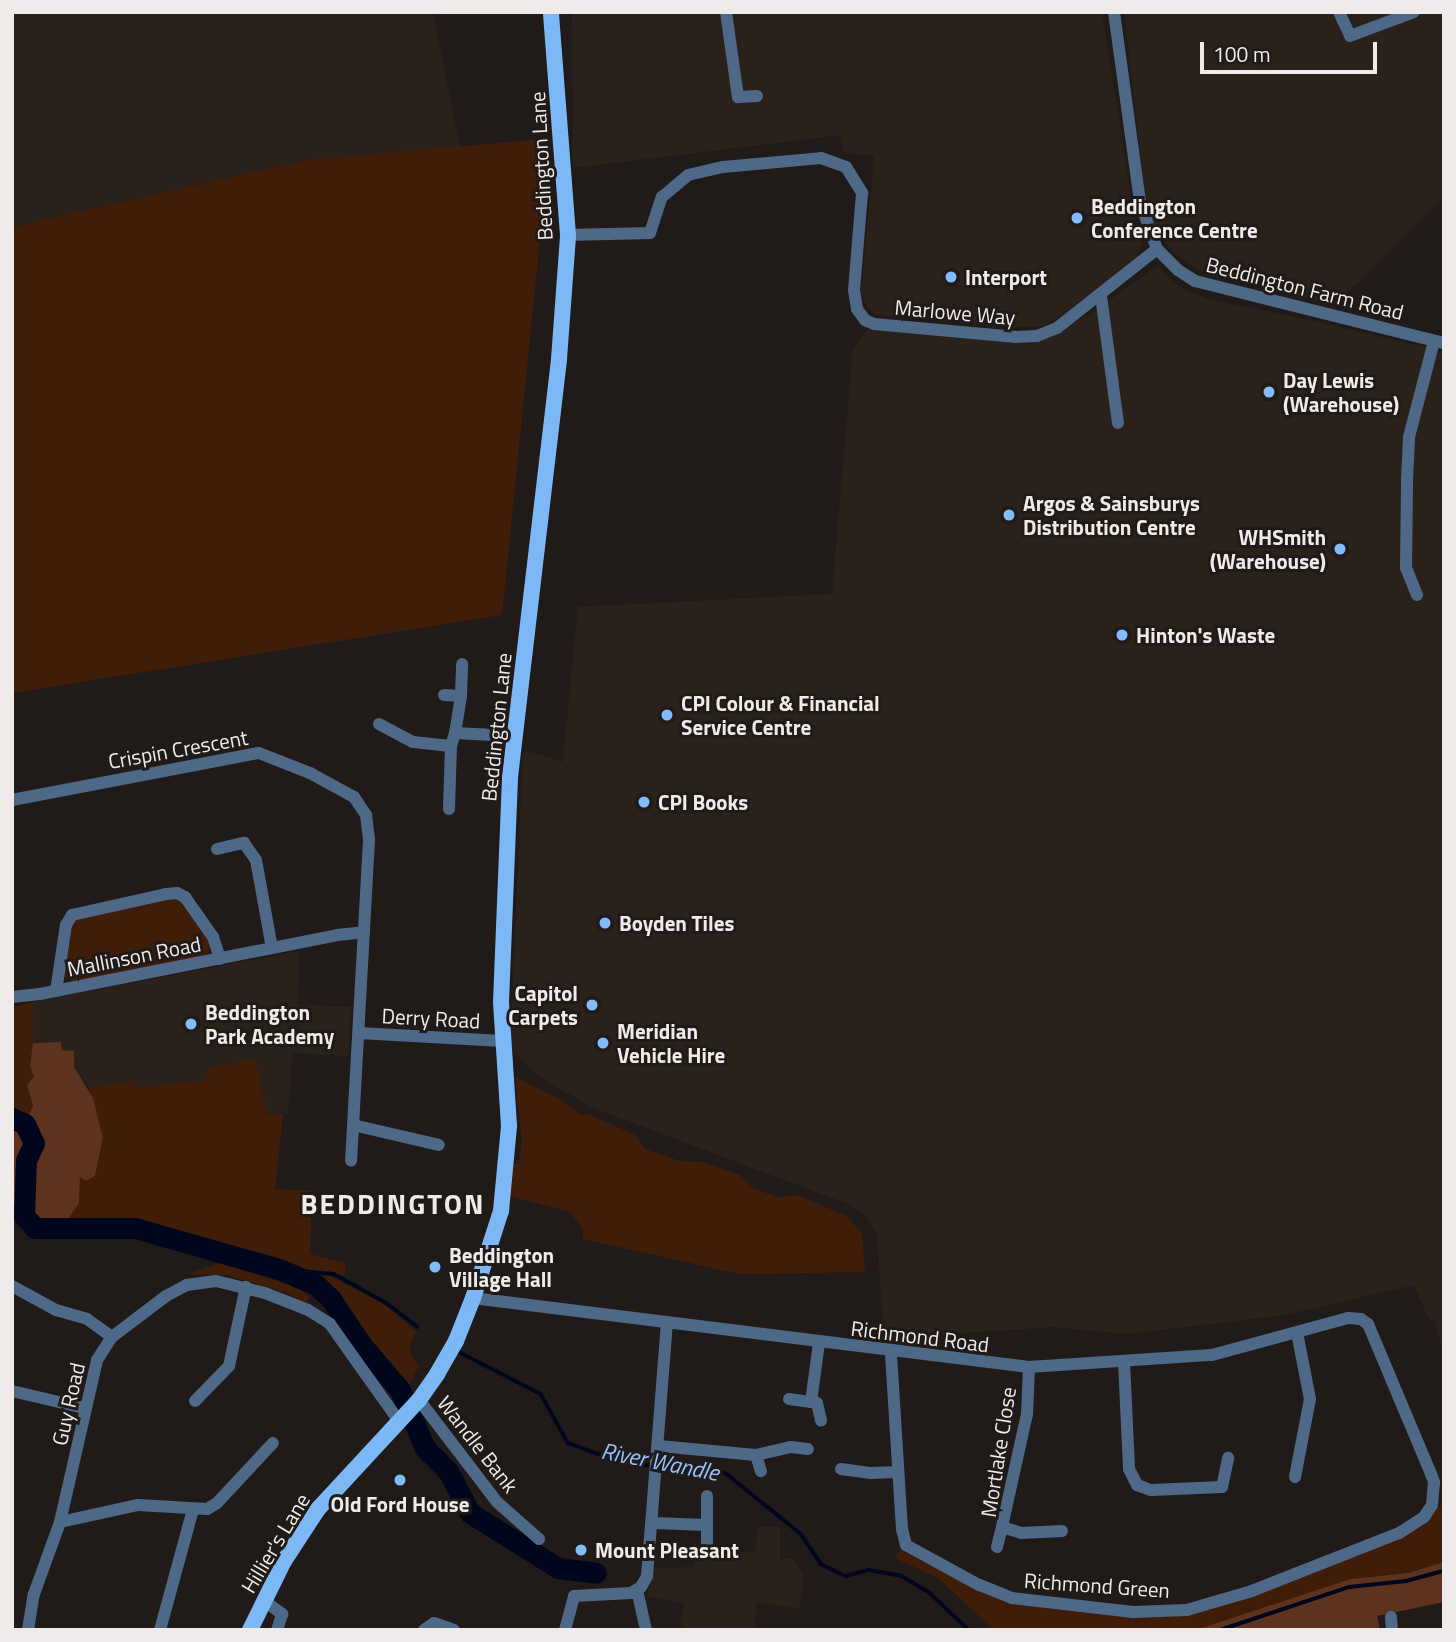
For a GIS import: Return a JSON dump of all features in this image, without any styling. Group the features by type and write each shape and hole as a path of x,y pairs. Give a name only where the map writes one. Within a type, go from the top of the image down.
{"main road":[{"name":"Beddington Lane","path":"399,1421 419,1400 456,1341 498,1224 504,1193 509,1126 502,1041 513,736 558,371 568,235 551,12"},
{"name":"Hillier's Lane","path":"250,1630 284,1561 318,1509 399,1421"}],"street":[{"path":"726,12 738,97 757,96"},
{"name":"Beddington Farm Road","path":"1114,12 1140,202 1157,249 1178,270 1195,281 1439,342"},
{"path":"1339,12 1350,36 1414,12"},
{"name":"Marlowe Way","path":"568,235 650,233 662,197 688,174 723,167 821,158 846,167 862,193 854,300 865,320 874,324 1016,337 1037,336 1057,328 1101,296 1157,249"},
{"path":"1101,296 1118,423"},
{"path":"1417,595 1406,568 1409,437 1439,342"},
{"path":"449,810 451,746 461,696 463,664"},
{"path":"444,695 461,696"},
{"path":"379,724 413,742 451,746"},
{"path":"455,733 513,736"},
{"name":"Crispin Crescent","path":"12,800 260,753 276,757 333,784 362,806 369,840 351,1160"},
{"path":"217,849 244,843 257,860 272,948"},
{"name":"Mallinson Road","path":"56,991 66,925 72,915 166,894 177,893 185,897 213,937 220,959"},
{"name":"Mallinson Road","path":"12,997 364,932"},
{"name":"Derry Road","path":"359,1033 502,1041"},
{"path":"353,1125 439,1145"},
{"name":"Guy Road","path":"28,1630 34,1594 60,1522 97,1360 112,1337 145,1310 187,1285 216,1281 246,1287 295,1303 331,1324 399,1421"},
{"path":"12,1286 56,1310 87,1319 112,1337"},
{"path":"195,1401 229,1366 246,1287"},
{"name":"Richmond Road","path":"473,1298 1028,1367 1212,1355 1348,1318 1361,1319"},
{"name":"Richmond Green","path":"891,1352 902,1529 908,1548 994,1592 1030,1602 1153,1612 1187,1610 1234,1597 1399,1533 1424,1517 1432,1505 1434,1482 1431,1474 1368,1324 1361,1319"},
{"path":"646,1630 637,1590 647,1576 653,1523 667,1323"},
{"path":"1295,1477 1310,1399 1297,1333"},
{"path":"811,1402 818,1343"},
{"path":"1124,1362 1129,1469 1137,1485 1150,1490 1222,1487 1228,1458"},
{"name":"Mortlake Close","path":"1028,1367 1027,1414 1002,1527 1022,1533 1062,1531"},
{"path":"12,1391 84,1408"},
{"path":"789,1399 811,1402 820,1407 821,1421"},
{"name":"Wandle Bank","path":"419,1400 497,1502 539,1539"},
{"path":"60,1522 138,1505 213,1507 273,1443"},
{"path":"659,1450 756,1455 791,1447 808,1449"},
{"path":"756,1455 761,1471"},
{"path":"841,1469 871,1474 898,1472"},
{"path":"707,1496 707,1546"},
{"path":"160,1630 193,1508"},
{"path":"653,1523 707,1525"},
{"path":"997,1547 1002,1527"},
{"path":"565,1630 571,1601 576,1594 637,1590"},
{"path":"263,1600 282,1614 277,1630"},
{"path":"425,1630 435,1623 454,1630"}],"shaded area":[{"path":"12,12 433,12 460,148 307,160 12,227"},
{"path":"572,12 1102,12 1135,221 1142,243 1135,261 1060,317 1041,327 997,327 877,315 867,307 861,292 874,156 844,152 840,135 573,168"},
{"path":"1124,12 1444,12 1444,197 1359,282 1332,305 1207,275 1173,253 1155,226 1145,197"},
{"path":"544,139 541,228 502,615 12,693 12,227 307,160"},
{"path":"1158,265 1171,280 1210,300 1324,323 1444,352 1444,1356 1435,1320 1430,1322 1414,1285 1284,1315 1127,1334 1054,1327 884,1338 877,1233 866,1215 846,1203 591,1107 540,1077 510,1048 523,753 527,751 563,762 578,607 832,594 853,349 868,329 1032,344 1091,314"},
{"path":"165,898 181,898 209,939 211,947 205,956 73,982 65,977 62,972 74,919"},
{"name":"Beddington Park Academy","path":"299,951 297,1005 351,1007 348,1056 292,1053 288,1113 98,1119 87,1084 61,1050 61,1042 33,1043 33,1002"},
{"path":"33,1002 33,1105 28,1117 12,1121 12,1007"},
{"path":"61,1042 62,1050 74,1051 74,1067 93,1098 103,1138 95,1176 86,1181 80,1177 79,1203 62,1228 35,1228 12,1203 12,1121 28,1117 33,1105 27,1085 34,1077 30,1066 33,1043"},
{"path":"255,1059 267,1114 283,1114 275,1189 312,1191 310,1254 346,1263 344,1275 279,1269 134,1228 62,1228 79,1203 80,1176 95,1176 103,1138 89,1088 133,1081 135,1088 203,1081 209,1068"},
{"path":"515,1077 560,1099 579,1114 590,1115 635,1135 645,1149 680,1161 702,1162 740,1175 753,1188 777,1197 798,1195 846,1216 862,1233 865,1272 739,1274 583,1239 583,1229 570,1212 510,1196 512,1164 519,1163 522,1142"},
{"path":"220,1263 300,1288 309,1297 306,1303 285,1292 227,1275 188,1274"},
{"path":"305,1274 330,1276 384,1304 416,1332 410,1344 411,1355 419,1366 407,1389 356,1330 326,1284"},
{"path":"1441,1505 1444,1506 1444,1562 1408,1573 1350,1579 1197,1630 994,1630 938,1578 895,1558 900,1550 982,1592 1191,1612 1418,1526"},
{"path":"757,1527 780,1527 780,1560 792,1558 804,1574 799,1609 756,1602 755,1630 685,1630 681,1622 684,1603 647,1596 651,1568 693,1567 696,1552 756,1552"},
{"path":"1444,1562 1444,1602 1377,1616 1380,1630 1199,1629 1350,1579 1408,1573"}],"waterway":[{"name":"River Wandle","path":"12,1118 25,1124 34,1143 26,1160 24,1216 35,1228 135,1228 279,1269 315,1284 331,1299 361,1344 400,1390 425,1448 448,1471 470,1513 558,1568 596,1573"},
{"name":"River Wandle","path":"279,1269 334,1274 385,1302 418,1327"},
{"name":"River Wandle","path":"457,1351 541,1394 568,1443 604,1456 647,1465 714,1468 727,1474 801,1534 821,1564 846,1576 869,1570 902,1576 929,1592 969,1630"},
{"name":"River Wandle","path":"1220,1630 1349,1587 1406,1581 1444,1571"}],"place":[{"name":"Beddington Conference Centre","path":"1077,218"},
{"name":"Interport","path":"951,277"},
{"name":"Day Lewis (Warehouse)","path":"1269,392"},
{"name":"Argos & Sainsburys Distribution Centre","path":"1009,515"},
{"name":"WHSmith (Warehouse)","path":"1340,549"},
{"name":"Hinton's Waste","path":"1122,635"},
{"name":"CPI Colour & Financial Service Centre","path":"667,715"},
{"name":"CPI Books","path":"644,802"},
{"name":"Boyden Tiles","path":"605,923"},
{"name":"Capitol Carpets","path":"592,1005"},
{"name":"Beddington Park Academy","path":"191,1024"},
{"name":"Meridian Vehicle Hire","path":"603,1043"},
{"name":"Beddington Village Hall","path":"435,1267"},
{"name":"Old Ford House","path":"400,1480"},
{"name":"Mount Pleasant","path":"581,1550"}],"district":[{"name":"BEDDINGTON","path":"393,1204"}]}
